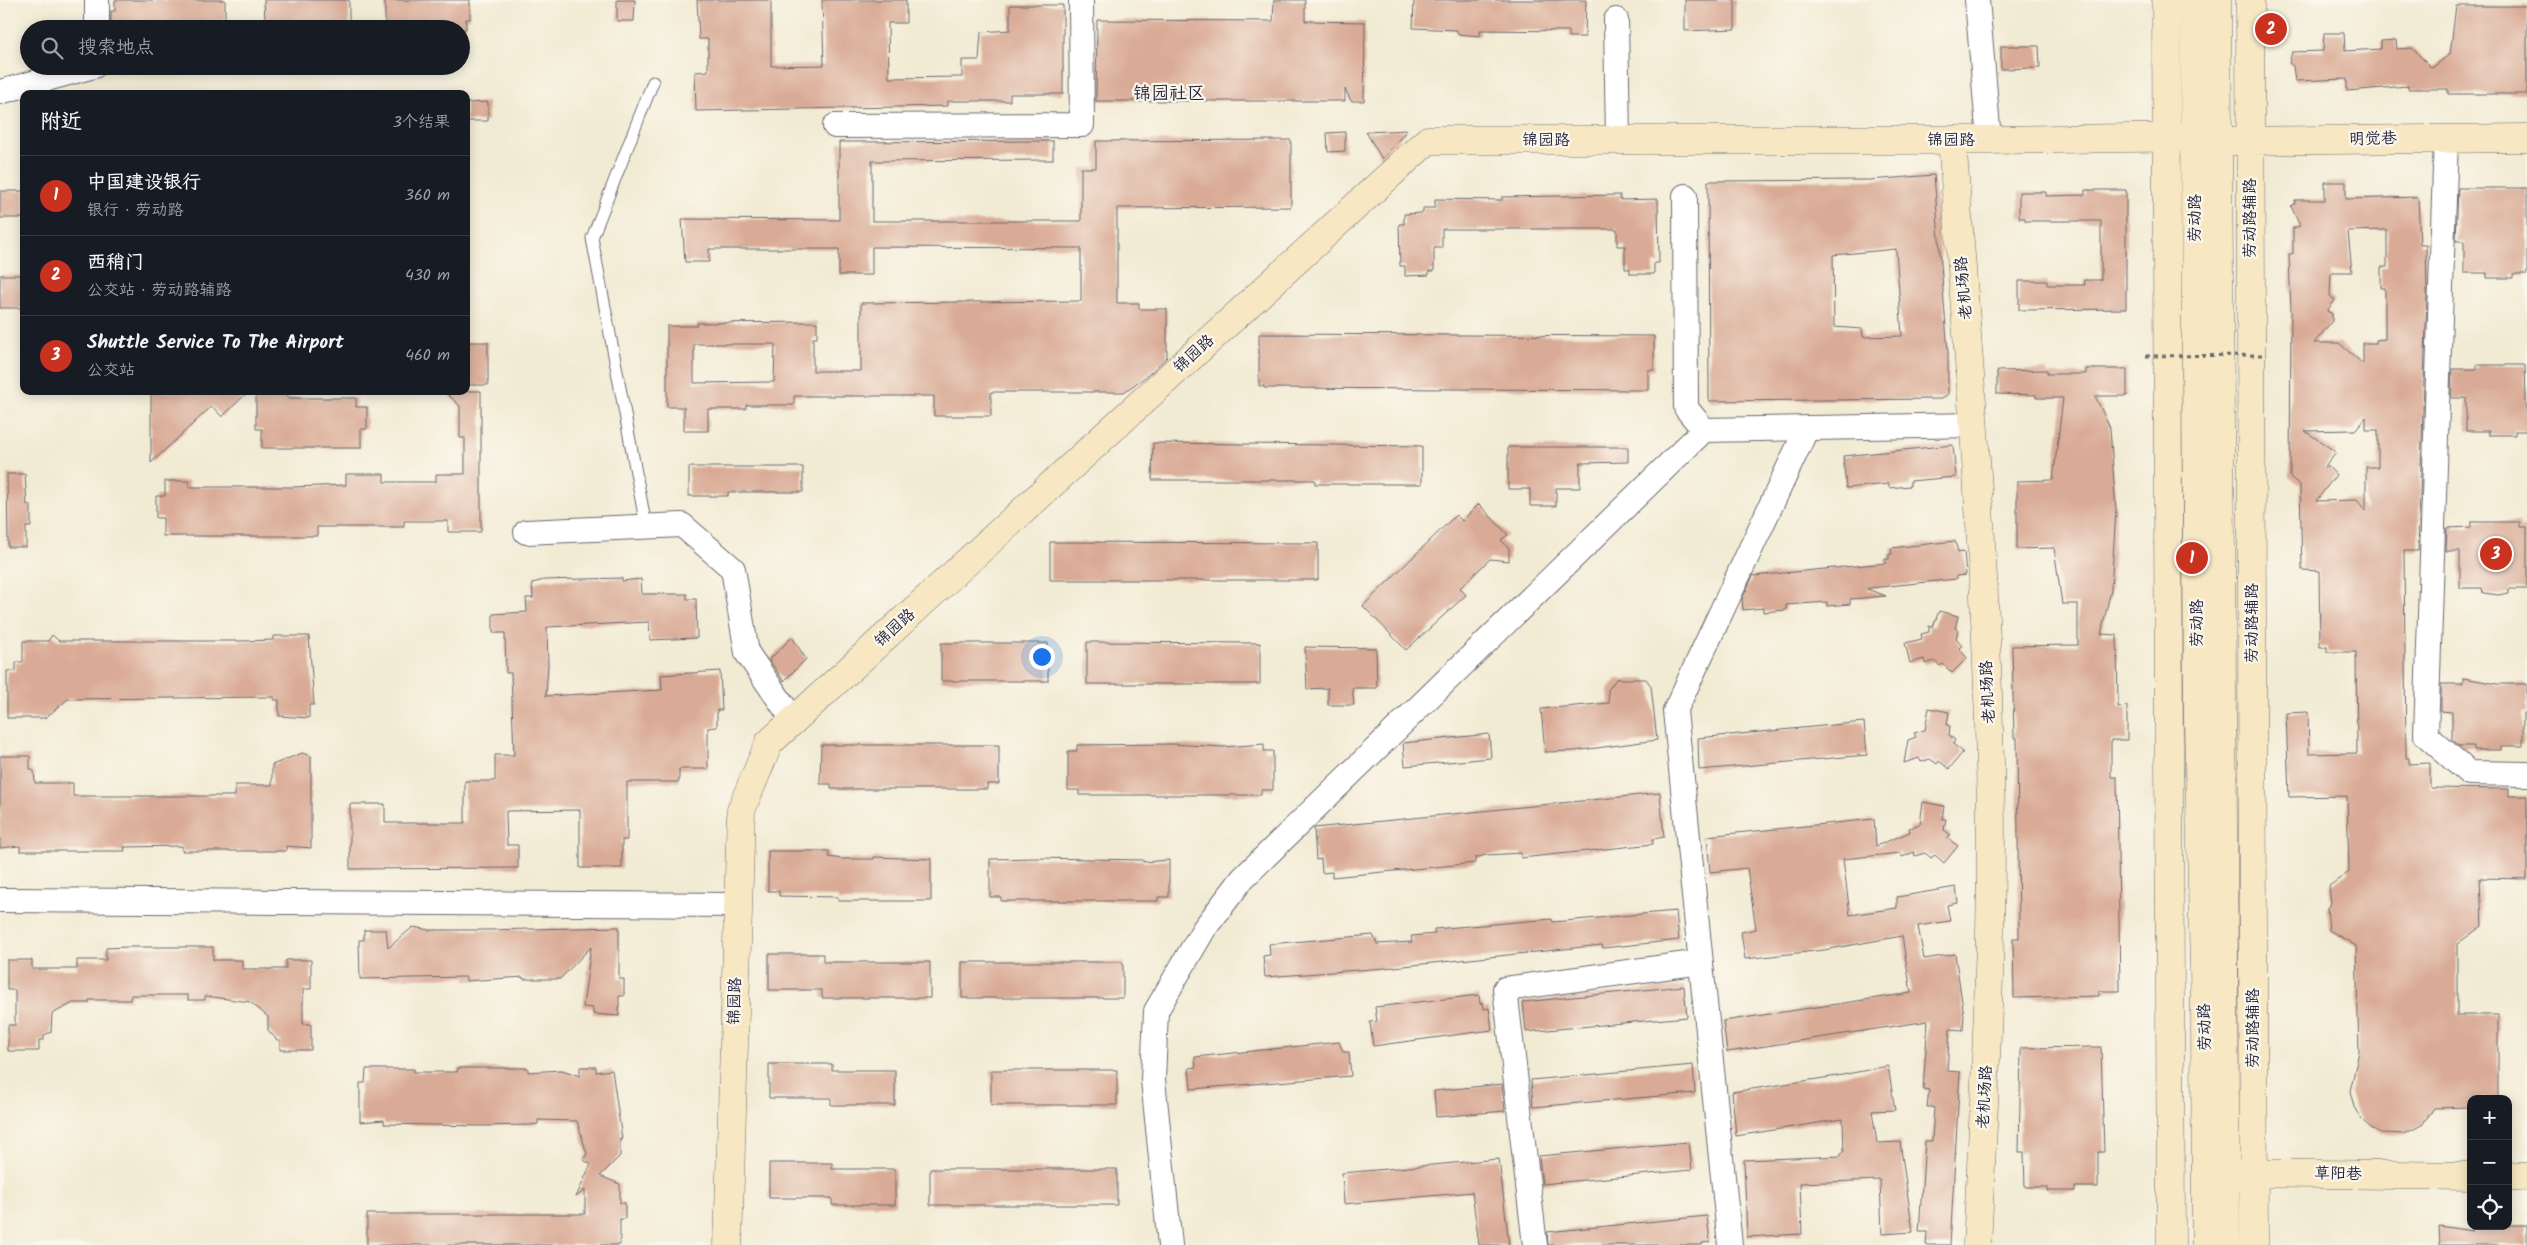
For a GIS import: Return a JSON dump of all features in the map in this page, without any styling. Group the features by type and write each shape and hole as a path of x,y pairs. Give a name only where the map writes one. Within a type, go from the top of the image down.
{"street":[{"path":"97,0 97,20"},
{"path":"835,126 1082,125 1081,0"},
{"path":"1977,0 1989,140"},
{"path":"2166,0 2171,1245"},
{"name":"劳动路","path":"2194,0 2207,139"},
{"name":"劳动路","path":"2217,0 2207,139 2198,722 2205,1010 2215,1174 2226,1245"},
{"name":"劳动路辅路","path":"2250,0 2254,1245"},
{"path":"1616,20 1618,140"},
{"path":"0,92 61,75"},
{"name":"锦园路","path":"728,1245 741,810 769,743 1428,140 1989,140 2167,137 2207,139"},
{"path":"2446,138 2426,735 2469,773 2527,774"},
{"name":"明觉巷","path":"2207,139 2250,141 2527,138"},
{"name":"老机场路","path":"1952,140 1974,426 1990,730 1989,1031 1976,1245"},
{"path":"1685,196 1686,408 1704,430"},
{"path":"1170,1245 1153,1080 1156,1011 1204,930 1243,878 1704,430 1974,426"},
{"path":"1730,1245 1675,712 1807,428"},
{"path":"526,532 682,525 733,569 747,653 794,721"},
{"path":"0,900 738,905"},
{"path":"1535,1245 1505,989 1701,962"},
{"name":"劳动路","path":"2206,1245 2215,1174"},
{"name":"草阳巷","path":"2215,1174 2467,1176"},
{"path":"2512,1176 2527,1177"}],"lane":[{"path":"646,526 592,238 653,82"}],"path":[{"path":"2146,356 2265,355"}],"building":[{"path":"115,0 225,0 225,20 111,20 111,11 115,11"},
{"path":"264,0 349,0 349,20 265,19"},
{"path":"385,0 470,0 470,19 466,20 385,20"},
{"path":"617,0 635,0 634,21 617,21"},
{"path":"697,0 771,0 771,66 824,65 822,0 906,0 906,23 888,23 889,78 962,77 962,60 979,60 981,32 1010,30 1010,5 1063,5 1063,94 1010,94 1010,101 948,101 948,106 696,111 695,72 708,71 708,39 699,39"},
{"path":"1274,0 1305,0 1305,21 1365,22 1364,101 1351,101 1345,89 1345,101 1096,101 1097,20 1273,21"},
{"path":"1414,0 1586,0 1585,37 1569,37 1569,31 1480,30 1480,36 1457,34 1457,30 1413,28"},
{"path":"1685,0 1735,0 1735,29 1685,31"},
{"path":"2456,6 2527,6 2527,94 2448,94 2448,89 2408,89 2408,86 2347,91 2347,79 2295,81 2293,66 2289,63 2292,52 2323,51 2324,33 2344,33 2345,51 2381,49 2381,41 2396,40 2397,49 2412,48 2432,68 2450,54"},
{"path":"2001,46 2039,46 2040,68 2001,69"},
{"path":"488,102 488,121 470,121 470,103"},
{"path":"1407,130 1382,159 1366,132"},
{"path":"1345,132 1345,151 1328,152 1327,133"},
{"path":"1291,140 1291,207 1117,208 1117,303 1139,303 1139,309 1167,309 1167,357 1148,375 1124,392 991,392 991,416 934,416 934,396 794,396 794,405 746,405 746,409 708,409 708,431 684,431 684,407 667,407 667,326 697,326 697,323 817,322 817,338 813,338 813,371 861,371 861,303 1081,301 1081,248 872,247 872,275 839,275 839,249 709,249 709,262 685,262 682,219 839,220 839,142 1053,141 1053,160 872,161 872,221 1081,221 1081,168 1096,168 1096,141","holes":["694,344 775,344 774,382 694,383"]},
{"path":"1934,175 1948,353 1948,394 1942,399 1709,401 1708,181 1869,180","holes":["1896,249 1902,336 1863,337 1862,329 1834,327 1833,255"]},
{"path":"2325,182 2346,182 2346,199 2418,197 2420,245 2426,245 2427,296 2418,551 2404,551 2406,758 2409,758 2409,764 2430,763 2430,788 2509,789 2509,796 2527,796 2527,879 2480,878 2482,926 2457,944 2457,1015 2498,1015 2498,1095 2467,1095 2467,1107 2434,1108 2422,1125 2404,1134 2382,1133 2371,1128 2362,1120 2354,1107 2350,1091 2359,1052 2356,946 2329,930 2327,908 2331,903 2329,886 2349,872 2347,796 2289,797 2286,713 2308,712 2309,754 2357,753 2356,652 2327,652 2327,647 2320,647 2319,571 2302,570 2300,485 2290,477 2291,312 2289,254 2293,254 2293,228 2300,226 2291,206 2295,204 2295,200 2325,200","holes":["2387,230 2387,267 2381,267 2381,288 2385,288 2385,339 2376,340 2376,343 2363,343 2363,364 2339,343 2314,343 2332,321 2332,314 2327,311 2335,300 2330,296 2331,272 2352,272 2348,231","2366,417 2366,430 2378,430 2378,467 2366,467 2366,511 2357,500 2316,501 2336,475 2329,467 2324,467 2336,452 2305,431 2355,430"]},
{"path":"2458,188 2527,188 2527,274 2513,274 2513,278 2487,278 2487,273 2464,273 2464,241 2456,241"},
{"path":"2085,190 2126,190 2126,309 2019,310 2019,281 2047,281 2047,285 2085,285 2084,280 2101,280 2101,221 2025,221 2025,218 2019,218 2019,192 2046,192 2046,196 2085,195"},
{"path":"0,191 20,191 20,218 0,218"},
{"path":"1620,195 1620,200 1658,199 1659,263 1654,263 1654,274 1630,274 1630,269 1625,269 1625,246 1617,246 1617,229 1442,229 1442,248 1434,248 1434,271 1429,271 1429,275 1405,276 1405,266 1400,266 1399,224 1404,224 1404,214 1423,213 1423,208 1435,208 1435,199 1502,200 1502,197"},
{"path":"0,275 20,275 20,308 0,308"},
{"path":"1259,334 1654,336 1654,370 1648,370 1648,390 1264,388 1264,386 1259,386"},
{"path":"470,342 488,342 488,385 470,385"},
{"path":"2477,365 2525,365 2527,431 2515,431 2515,435 2489,435 2489,431 2466,431 2466,398 2451,398 2452,369 2477,369"},
{"path":"2086,369 2127,369 2127,396 2095,396 2110,428 2116,510 2111,590 2101,634 2117,635 2118,707 2127,706 2127,740 2111,740 2111,777 2117,777 2120,991 2099,991 2099,996 2014,998 2013,938 2019,938 2017,738 2014,738 2012,646 2078,645 2078,604 2062,604 2054,548 2017,549 2017,481 2053,480 2063,398 2036,398 2036,395 1997,394 1997,371 2047,370 2047,374 2086,374"},
{"path":"470,391 481,391 481,532 448,532 448,521 404,521 404,527 317,527 317,536 163,536 163,518 156,518 156,496 165,496 165,481 189,481 189,487 292,487 346,485 346,474 384,474 384,482 436,482 436,474 465,474 465,438 460,438 460,406 448,395 470,395"},
{"path":"151,395 245,395 222,417 212,406 151,463"},
{"path":"256,395 287,395 287,398 356,398 356,407 367,407 367,429 361,429 361,448 262,448 262,429 256,429"},
{"path":"1153,443 1422,446 1422,484 1315,484 1315,480 1152,480"},
{"path":"1953,445 1956,477 1910,481 1910,486 1889,488 1889,484 1846,488 1843,456"},
{"path":"1508,447 1628,447 1628,462 1580,463 1580,488 1556,488 1556,506 1530,506 1530,489 1508,489"},
{"path":"689,467 803,467 803,492 728,492 728,496 689,496"},
{"path":"7,474 25,474 27,505 31,505 31,527 26,527 26,547 8,547"},
{"path":"1479,504 1508,535 1501,540 1509,548 1509,561 1490,559 1460,588 1466,595 1406,650 1363,606 1456,515 1462,521"},
{"path":"2471,522 2520,522 2520,527 2527,527 2527,589 2509,589 2509,593 2498,595 2483,593 2482,588 2460,588 2460,551 2446,551 2447,528 2471,527"},
{"path":"1955,541 1958,552 1964,551 1966,575 1956,576 1956,579 1870,588 1867,589 1886,596 1850,599 1850,604 1827,606 1827,602 1786,605 1786,610 1763,612 1763,608 1743,610 1742,599 1753,576 1886,563 1885,559 1889,559 1889,554 1892,554 1891,548"},
{"path":"1050,542 1318,543 1318,580 1050,580"},
{"path":"622,578 622,581 641,579 642,594 687,594 687,599 696,599 697,638 650,640 649,622 547,627 548,665 546,696 662,690 661,675 720,671 722,710 717,710 717,727 708,728 708,769 679,769 679,782 627,782 627,840 622,840 622,868 580,868 580,810 506,811 507,845 518,845 518,868 350,869 350,804 385,804 385,823 465,823 465,781 495,781 495,755 514,755 511,673 506,673 505,633 493,633 493,614 527,612 526,598 533,598 532,583 544,580"},
{"path":"1939,611 1958,616 1955,628 1958,630 1956,639 1962,646 1959,648 1967,658 1952,673 1943,664 1940,666 1934,661 1925,664 1924,659 1910,663 1905,643 1922,639 1921,634 1929,632 1929,626 1933,627"},
{"path":"52,635 59,641 240,641 273,640 273,636 309,636 314,705 309,705 309,718 279,716 279,700 274,700 274,697 68,699 45,718 7,718 7,671 16,671 16,662 23,662 23,641 48,641"},
{"path":"792,637 806,659 784,681 769,660"},
{"path":"1087,642 1260,643 1260,684 1087,684"},
{"path":"941,643 1048,643 1048,681 941,681"},
{"path":"1305,647 1376,648 1377,688 1352,688 1354,705 1328,705 1328,688 1307,689"},
{"path":"2463,678 2498,684 2527,684 2527,713 2523,713 2523,746 2501,746 2501,750 2474,750 2474,746 2459,746 2452,739 2452,712 2441,711 2441,684 2463,684"},
{"path":"1616,679 1646,679 1651,686 1657,740 1574,751 1545,752 1541,709 1609,703 1608,690"},
{"path":"1929,708 1949,712 1947,725 1950,726 1949,735 1955,740 1953,744 1963,752 1949,769 1939,761 1937,764 1930,759 1921,762 1919,758 1904,763 1908,740 1916,737 1914,733 1925,730"},
{"path":"1864,722 1867,755 1699,770 1698,738"},
{"path":"1489,734 1491,758 1405,766 1403,743"},
{"path":"1172,744 1223,747 1264,744 1264,751 1273,751 1273,790 1261,790 1261,795 1079,795 1079,790 1068,790 1068,751 1077,751 1077,745"},
{"path":"821,745 999,745 999,784 987,784 987,789 831,789 831,784 820,784"},
{"path":"302,753 311,756 311,848 286,846 286,851 182,851 182,846 124,847 125,851 20,851 20,846 0,848 0,756 30,756 30,769 34,771 35,783 73,783 73,796 235,796 235,785 272,785 272,765"},
{"path":"1660,793 1664,837 1653,839 1653,844 1521,858 1521,853 1486,855 1475,858 1475,863 1332,877 1332,872 1322,873 1321,859 1316,860 1314,828"},
{"path":"1923,802 1944,806 1942,819 1946,819 1944,830 1951,835 1947,838 1958,846 1944,863 1935,855 1931,858 1925,853 1915,856 1914,852 1902,857 1900,853 1843,859 1850,915 1897,908 1897,897 1956,887 1958,903 1947,905 1950,921 1918,926 1924,959 1955,954 1964,1015 1963,1030 1950,1029 1947,1071 1960,1072 1950,1245 1926,1245 1927,1232 1919,1232 1925,1141 1932,1141 1934,1107 1927,1107 1929,1090 1923,1089 1928,1021 1727,1052 1723,1021 1911,993 1902,936 1824,950 1745,959 1741,932 1756,929 1747,868 1710,872 1707,836 1874,819 1876,846 1910,832 1909,828 1920,824"},
{"path":"768,851 829,851 829,857 842,859 874,859 874,857 931,859 931,901 838,901 838,897 779,896 779,891 768,891"},
{"path":"990,859 1143,860 1143,862 1169,860 1169,897 1158,897 1158,901 1001,901 1001,897 990,897"},
{"path":"1676,911 1679,940 1603,948 1602,945 1385,968 1265,977 1263,956 1270,955 1269,944 1373,935 1377,944 1412,942 1411,936 1435,934 1434,929 1552,919 1553,922"},
{"path":"413,927 429,930 487,930 619,927 619,979 624,979 624,996 619,996 619,1016 593,1014 593,1008 583,1007 591,947 560,979 523,979 523,977 466,981 466,977 360,979 359,940 364,940 364,930 386,930 388,948"},
{"path":"213,947 213,960 242,960 242,969 286,969 286,960 311,960 311,989 303,989 303,1024 311,1024 311,1050 280,1050 280,1040 277,1040 268,1030 268,1017 250,1002 205,996 205,1000 188,1000 188,995 131,995 130,1000 89,1000 89,1003 73,1003 52,1014 51,1032 44,1035 44,1040 39,1040 39,1051 8,1051 8,1025 15,1025 15,990 7,990 7,960 32,960 32,969 77,969 77,960 106,960 106,948"},
{"path":"769,954 823,954 823,962 930,962 930,998 822,998 822,990 769,990"},
{"path":"962,962 1123,962 1123,998 962,998"},
{"path":"1684,986 1687,1017 1526,1032 1523,1002"},
{"path":"1479,995 1480,1004 1483,1003 1484,1009 1489,1008 1492,1030 1373,1046 1370,1022 1377,1021 1375,1007"},
{"path":"1339,1042 1343,1052 1349,1052 1351,1076 1191,1089 1189,1068 1196,1067 1195,1057"},
{"path":"2101,1047 2104,1152 2098,1152 2098,1187 2075,1187 2075,1191 2047,1191 2047,1187 2025,1187 2024,1152 2019,1152 2021,1048"},
{"path":"769,1064 832,1064 832,1070 895,1070 895,1105 831,1105 831,1098 769,1098"},
{"path":"1693,1065 1695,1093 1533,1107 1531,1080"},
{"path":"1888,1066 1895,1110 1872,1111 1877,1143 1900,1142 1913,1232 1882,1234 1880,1180 1800,1183 1802,1234 1747,1237 1744,1160 1841,1156 1841,1153 1844,1152 1843,1119 1736,1136 1732,1092"},
{"path":"580,1067 596,1067 596,1072 612,1070 622,1139 620,1139 620,1156 600,1176 620,1184 620,1203 625,1203 625,1219 620,1219 620,1245 367,1245 367,1214 585,1214 585,1190 576,1197 591,1164 583,1160 587,1154 577,1121 538,1120 538,1124 530,1125 481,1126 384,1124 384,1120 360,1122 360,1083 365,1083 366,1069 414,1069 414,1072 457,1072 458,1068 528,1068 528,1072 562,1070 580,1076"},
{"path":"991,1070 1117,1070 1117,1105 991,1105"},
{"path":"1502,1084 1505,1111 1436,1117 1434,1091"},
{"path":"1689,1142 1692,1170 1542,1184 1539,1156"},
{"path":"1499,1159 1509,1245 1479,1245 1472,1192 1344,1204 1342,1173"},
{"path":"769,1163 832,1163 832,1169 895,1169 895,1205 832,1205 832,1198 769,1198"},
{"path":"930,1169 1117,1169 1117,1205 930,1205"},
{"path":"1707,1216 1710,1242 1702,1243 1702,1245 1548,1245 1547,1232"},
{"path":"2439,1226 2472,1231 2512,1230 2512,1226 2527,1226 2527,1245 2440,1245"}],"place":[{"name":"西稍门","path":"2271,29"},
{"name":"Shuttle Service To The Airport","path":"2496,554"},
{"name":"中国建设银行","path":"2192,558"}],"district":[{"name":"锦园社区","path":"1169,94"}]}
